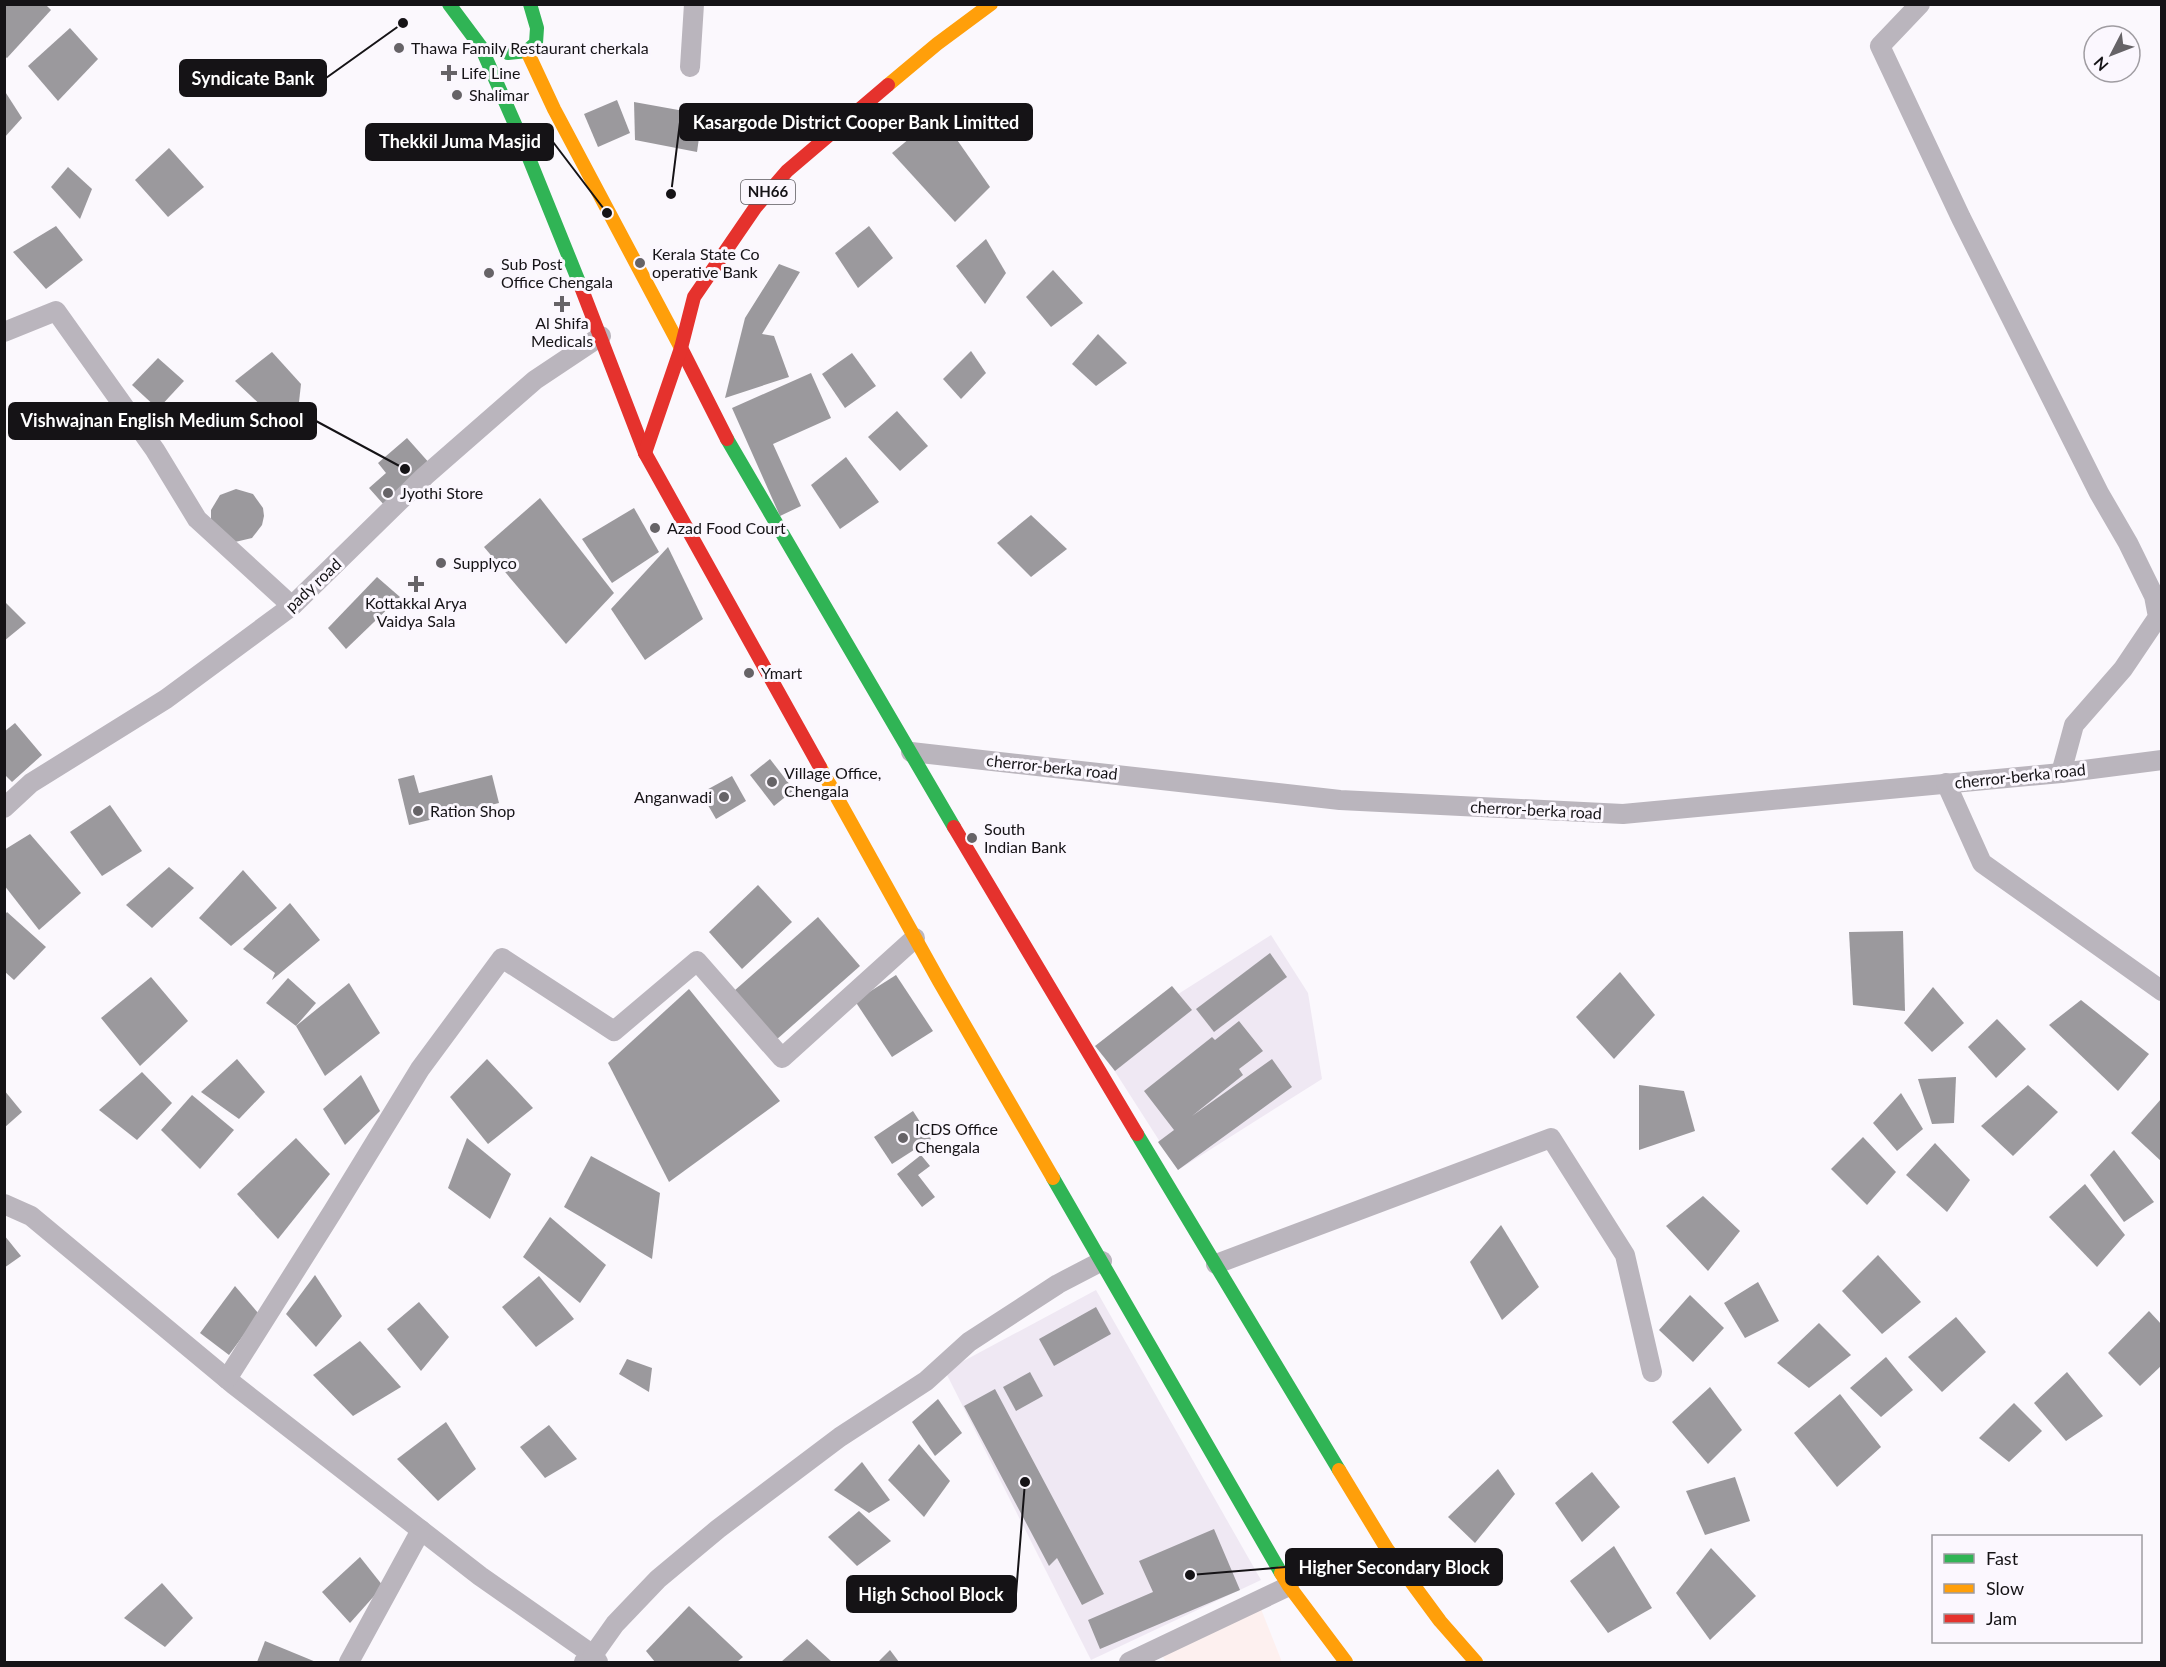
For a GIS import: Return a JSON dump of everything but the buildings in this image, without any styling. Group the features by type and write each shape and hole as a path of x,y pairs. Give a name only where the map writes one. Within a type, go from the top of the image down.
{"main road":[{"path":"449,4 481,47 518,131 601,336 645,453 915,938 1289,1586 1346,1662"},
{"path":"481,47 498,53 527,51 536,43 537,28 530,4"},
{"name":"NH66","path":"645,453 681,348 694,297 755,208 787,171 937,44 991,4"},
{"path":"527,51 554,109 728,439 1023,944 1387,1549 1440,1621 1476,1662"}],"street":[{"path":"690,68 694,4"},
{"path":"1920,4 1880,46 1961,218 2098,493 2128,543 2154,596 2158,616 2123,669 2074,725 2061,773"},
{"path":"4,332 56,310 155,450 197,519 292,606"},
{"name":"pady road","path":"4,808 31,783 166,699 292,606 433,469 535,380 601,336"},
{"name":"cherror-berka road","path":"911,752 1340,800 1623,814 2061,773 2162,760"},
{"path":"1946,783 1983,863 2162,991"},
{"path":"227,1379 420,1069 502,958 614,1030 698,961 782,1058 915,938"},
{"path":"1216,1264 1551,1138 1625,1255 1652,1372"},
{"path":"4,1204 31,1216 227,1379 591,1660 615,1624 658,1578 718,1529 840,1437 926,1381 969,1342 1058,1284 1102,1261"},
{"path":"349,1662 421,1530"},
{"path":"1129,1662 1289,1586"}],"shaded area":[{"path":"1271,935 1308,993 1322,1079 1178,1170 1098,1045"},
{"path":"1096,1290 1261,1580 1091,1660 945,1371"},
{"path":"1261,1609 1282,1662 1166,1662 1161,1654"}],"traffic: fast":[{"path":"449,4 481,47 518,131 581,287"},
{"path":"508,53 527,51 536,43 537,28 530,4"},
{"path":"727,439 954,827"},
{"path":"1137,1134 1339,1470"},
{"path":"1053,1178 1281,1573"}],"traffic: slow":[{"path":"888,85 937,44 991,4"},
{"path":"527,51 554,109 681,348"},
{"path":"820,767 939,981 1053,1178"},
{"path":"1339,1470 1387,1549 1440,1621 1476,1662"},
{"path":"1281,1573 1346,1662"}],"traffic: jam":[{"path":"645,453 681,348 694,297 755,208 787,171 888,85"},
{"path":"581,287 645,453"},
{"path":"681,348 727,439"},
{"path":"645,453 820,767"},
{"path":"954,827 1137,1134"}],"place":[{"name":"Syndicate Bank","path":"403,23"},
{"name":"Thawa Family Restaurant cherkala","path":"399,48"},
{"name":"Life Line","path":"449,73"},
{"name":"Shalimar","path":"457,95"},
{"name":"Kasargode District Cooper Bank Limitted","path":"671,194"},
{"name":"Thekkil Juma Masjid","path":"607,213"},
{"name":"Kerala State Co operative Bank","path":"640,263"},
{"name":"Sub Post Office Chengala","path":"489,273"},
{"name":"Al Shifa Medicals","path":"562,304"},
{"name":"Vishwajnan English Medium School","path":"405,469"},
{"name":"Jyothi Store","path":"388,493"},
{"name":"Azad Food Court","path":"655,528"},
{"name":"Supplyco","path":"441,563"},
{"name":"Kottakkal Arya Vaidya Sala","path":"416,584"},
{"name":"Ymart","path":"749,673"},
{"name":"Village Office, Chengala","path":"772,782"},
{"name":"Anganwadi","path":"724,797"},
{"name":"Ration Shop","path":"418,811"},
{"name":"South Indian Bank","path":"972,838"},
{"name":"ICDS Office Chengala","path":"903,1138"},
{"name":"High School Block","path":"1025,1482"},
{"name":"Higher Secondary Block","path":"1190,1575"}]}
